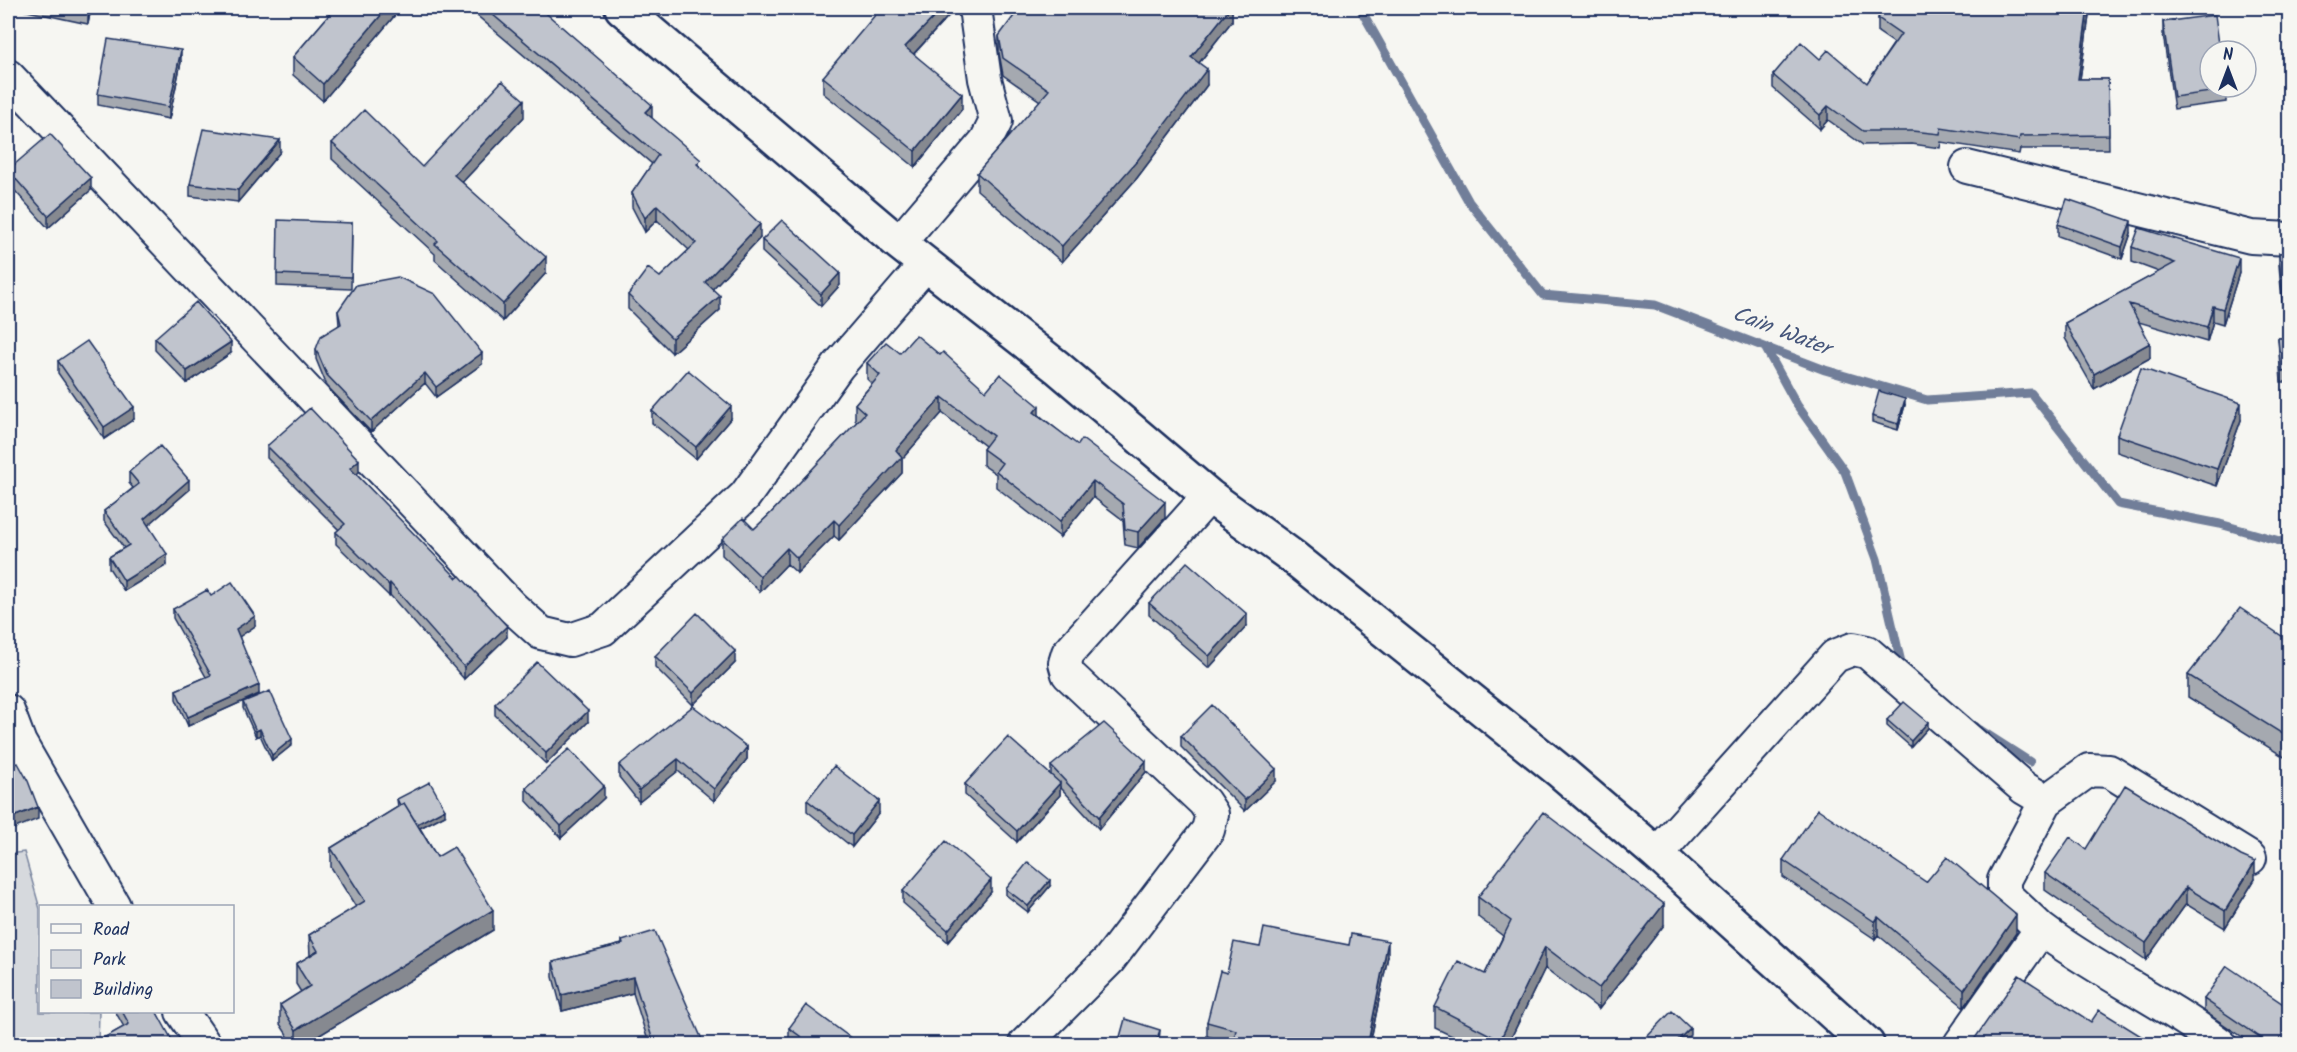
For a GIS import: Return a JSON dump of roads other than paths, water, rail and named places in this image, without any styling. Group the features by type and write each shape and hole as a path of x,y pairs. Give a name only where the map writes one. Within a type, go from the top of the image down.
{"main road":[{"path":"622,8 925,265 1058,368 1209,496 1293,557 1561,772 1657,854 1867,1044"}],"street":[{"path":"899,243 986,141 996,121 985,79 975,8"},
{"path":"8,76 512,607 541,633 570,640 603,630 745,496 838,366 925,265"},
{"path":"1966,167 2251,237 2289,239"},
{"path":"1024,1044 1109,960 1208,830 1212,814 1204,802 1068,674 1065,663 1068,653 1209,496"},
{"path":"1657,854 1835,656 1853,649 1867,652 2024,788 2046,801"},
{"path":"8,711 20,743 113,905"},
{"path":"2220,1044 2173,1012 2061,944 2004,894 2004,880 2046,801 2089,770 2109,771 2250,858"},
{"path":"1960,1044 2042,929"},
{"path":"183,1013 204,1044"}],"waterway":[{"name":"Cain Water","path":"1360,8 1469,202 1543,295 1655,305 1825,370 1927,400 2031,393 2118,504 2220,524 2290,544"},
{"path":"1765,347 1797,405 1845,472 1877,559 1903,671"},
{"path":"1974,726 2030,762"}]}
